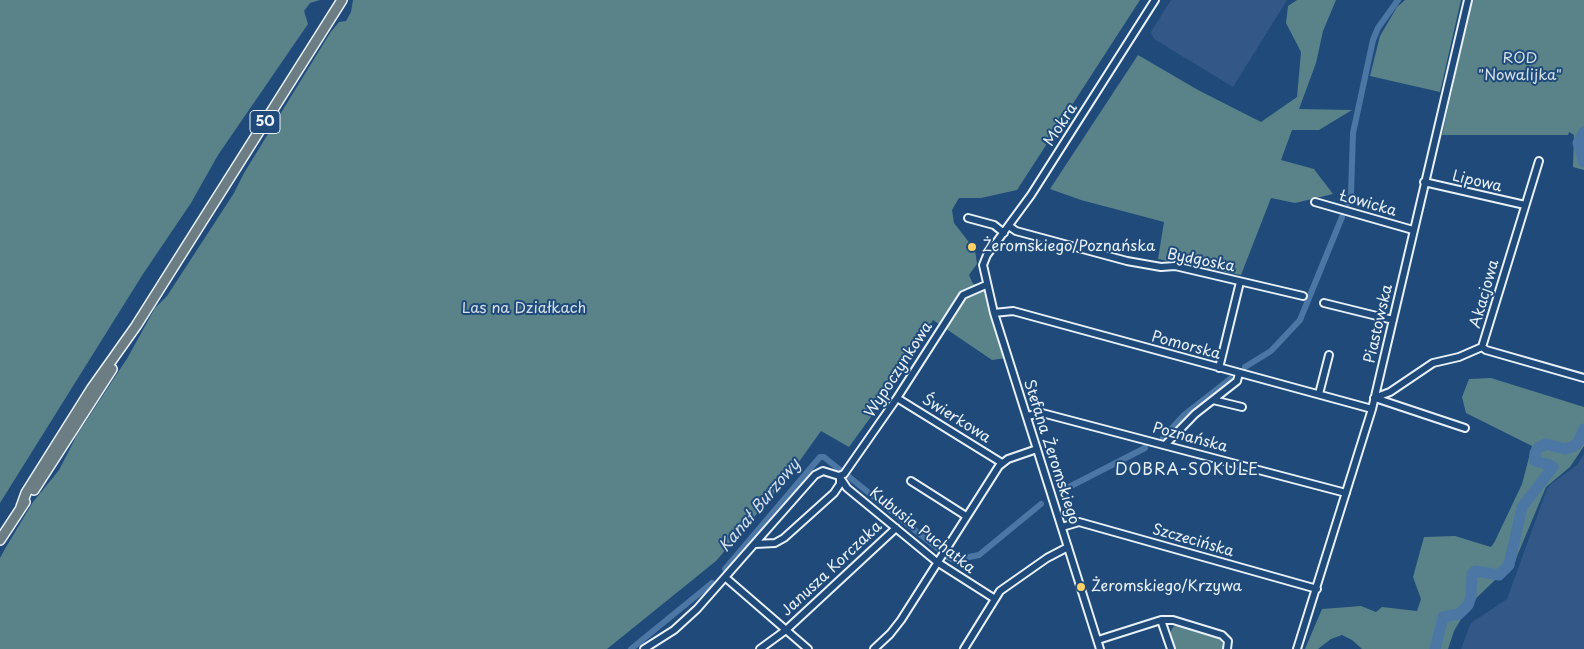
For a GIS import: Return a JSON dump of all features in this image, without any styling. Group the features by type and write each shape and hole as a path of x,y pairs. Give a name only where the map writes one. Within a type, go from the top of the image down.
{"main road":[{"name":"50","path":"0,540 21,507 26,493 46,460 92,388 122,348 342,0"}],"street":[{"name":"Mokra","path":"984,261 1031,195 1155,0"},
{"name":"Piastowska","path":"1297,649 1372,408 1468,0"},
{"name":"Akacjowa","path":"1374,398 1390,392 1433,363 1459,357 1482,347 1539,161"},
{"name":"Lipowa","path":"1424,182 1525,205"},
{"name":"Łowicka","path":"1315,202 1413,230"},
{"path":"968,218 994,226 1004,233"},
{"name":"Bydgoska","path":"1009,226 1016,231 1127,261 1161,267 1175,266 1303,296"},
{"name":"Stefana Żeromskiego","path":"984,261 986,285 994,313 1100,649"},
{"path":"1220,368 1240,282"},
{"name":"Wypoczynkowa","path":"755,544 775,543 784,538 834,493 840,484 839,476 848,470 963,295 986,285"},
{"path":"1324,303 1393,320"},
{"name":"Pomorska","path":"994,313 1013,311 1372,408"},
{"path":"1482,347 1486,350 1584,378"},
{"path":"1319,394 1328,354"},
{"path":"1166,445 1186,422 1237,381 1240,373"},
{"name":"Świerkowa","path":"897,398 1002,463"},
{"path":"1374,398 1466,428"},
{"path":"1214,400 1242,407"},
{"name":"Poznańska","path":"1027,416 1042,412 1346,493"},
{"path":"874,649 901,620 966,516 1002,463 1037,449"},
{"path":"644,649 690,616 726,578 815,475 823,471 839,476"},
{"name":"Kubusia Puchatka","path":"839,476 847,488 937,562 995,599"},
{"path":"911,481 966,516"},
{"name":"Szczecińska","path":"1062,527 1078,522 1317,589"},
{"name":"Janusza Korczaka","path":"760,649 786,630 896,528"},
{"path":"964,649 1000,591 1058,551 1068,547"},
{"path":"726,578 808,649"},
{"path":"1098,640 1161,620 1173,620 1222,635 1228,641 1227,649"},
{"path":"1161,620 1171,649"}],"shaded area":[{"path":"1171,0 1287,0 1233,87 1154,39 1151,32"},
{"path":"1584,454 1584,649 1461,649 1471,623 1507,599 1547,489 1577,465"}],"green space":[{"path":"0,0 320,0 310,3 304,11 308,24 218,155 191,203 143,274 0,503"},
{"name":"Las na Działkach","path":"353,0 1140,0 1017,190 981,198 959,198 952,210 954,223 975,250 977,264 969,275 973,284 983,285 1006,358 992,360 933,320 894,385 849,447 821,431 786,480 716,561 607,649 0,649 0,558 33,502 59,470 77,435 128,357 155,308 167,296 234,193 244,173 330,33 339,22 346,21 351,12"},
{"path":"1297,0 1336,0 1323,31 1316,63 1299,109 1352,110 1319,130 1292,130 1281,160 1314,169 1333,194 1295,203 1271,198 1241,275 1158,259 1164,222 1081,200 1050,189 1138,55 1198,90 1261,122 1297,97 1301,52 1286,23 1288,6"},
{"name":"ROD \"Nowalijka\"","path":"1405,0 1461,0 1440,92 1370,76 1380,36 1397,7"},
{"name":"ROD \"Nowalijka\"","path":"1472,0 1584,0 1584,170 1573,167 1574,135 1569,132 1568,135 1442,135"},
{"path":"1491,378 1584,407 1584,446 1570,467 1546,487 1515,561 1470,604 1454,631 1448,649 1362,649 1352,640 1342,635 1331,639 1318,649 1305,649 1322,609 1361,606 1376,612 1382,607 1417,611 1421,599 1413,577 1424,537 1455,536 1491,547 1522,484 1532,446 1466,413 1462,397 1469,379"},
{"path":"1178,625 1217,636 1222,643 1223,649 1175,649 1170,633 1173,627"}],"waterway":[{"name":"Kanał Burzowy","path":"1348,203 1351,194 1353,133 1373,40 1378,28 1398,0"},
{"path":"1584,132 1578,143 1584,162"},
{"name":"Kanał Burzowy","path":"1245,367 1271,351 1300,320 1342,217"},
{"name":"Kanał Burzowy","path":"1163,438 1184,415 1230,379"},
{"path":"1435,649 1443,617 1459,614 1468,605 1471,597 1472,574 1475,571 1499,575 1509,565 1522,507 1553,467 1535,461 1535,453 1538,448 1546,444 1565,449 1572,447 1577,444 1584,429"},
{"name":"Kanał Burzowy","path":"1067,488 1145,448"},
{"name":"Kanał Burzowy","path":"725,569 820,457 824,457 840,470"},
{"name":"Kanał Burzowy","path":"848,476 937,548"},
{"name":"Kanał Burzowy","path":"948,557 954,560 979,555 1041,504"},
{"name":"Kanał Burzowy","path":"631,649 712,583"}],"place":[{"name":"Żeromskiego/Poznańska","path":"972,247"},
{"name":"Żeromskiego/Krzywa","path":"1081,587"}],"district":[{"name":"DOBRA-SOKULE","path":"1187,471"}]}
